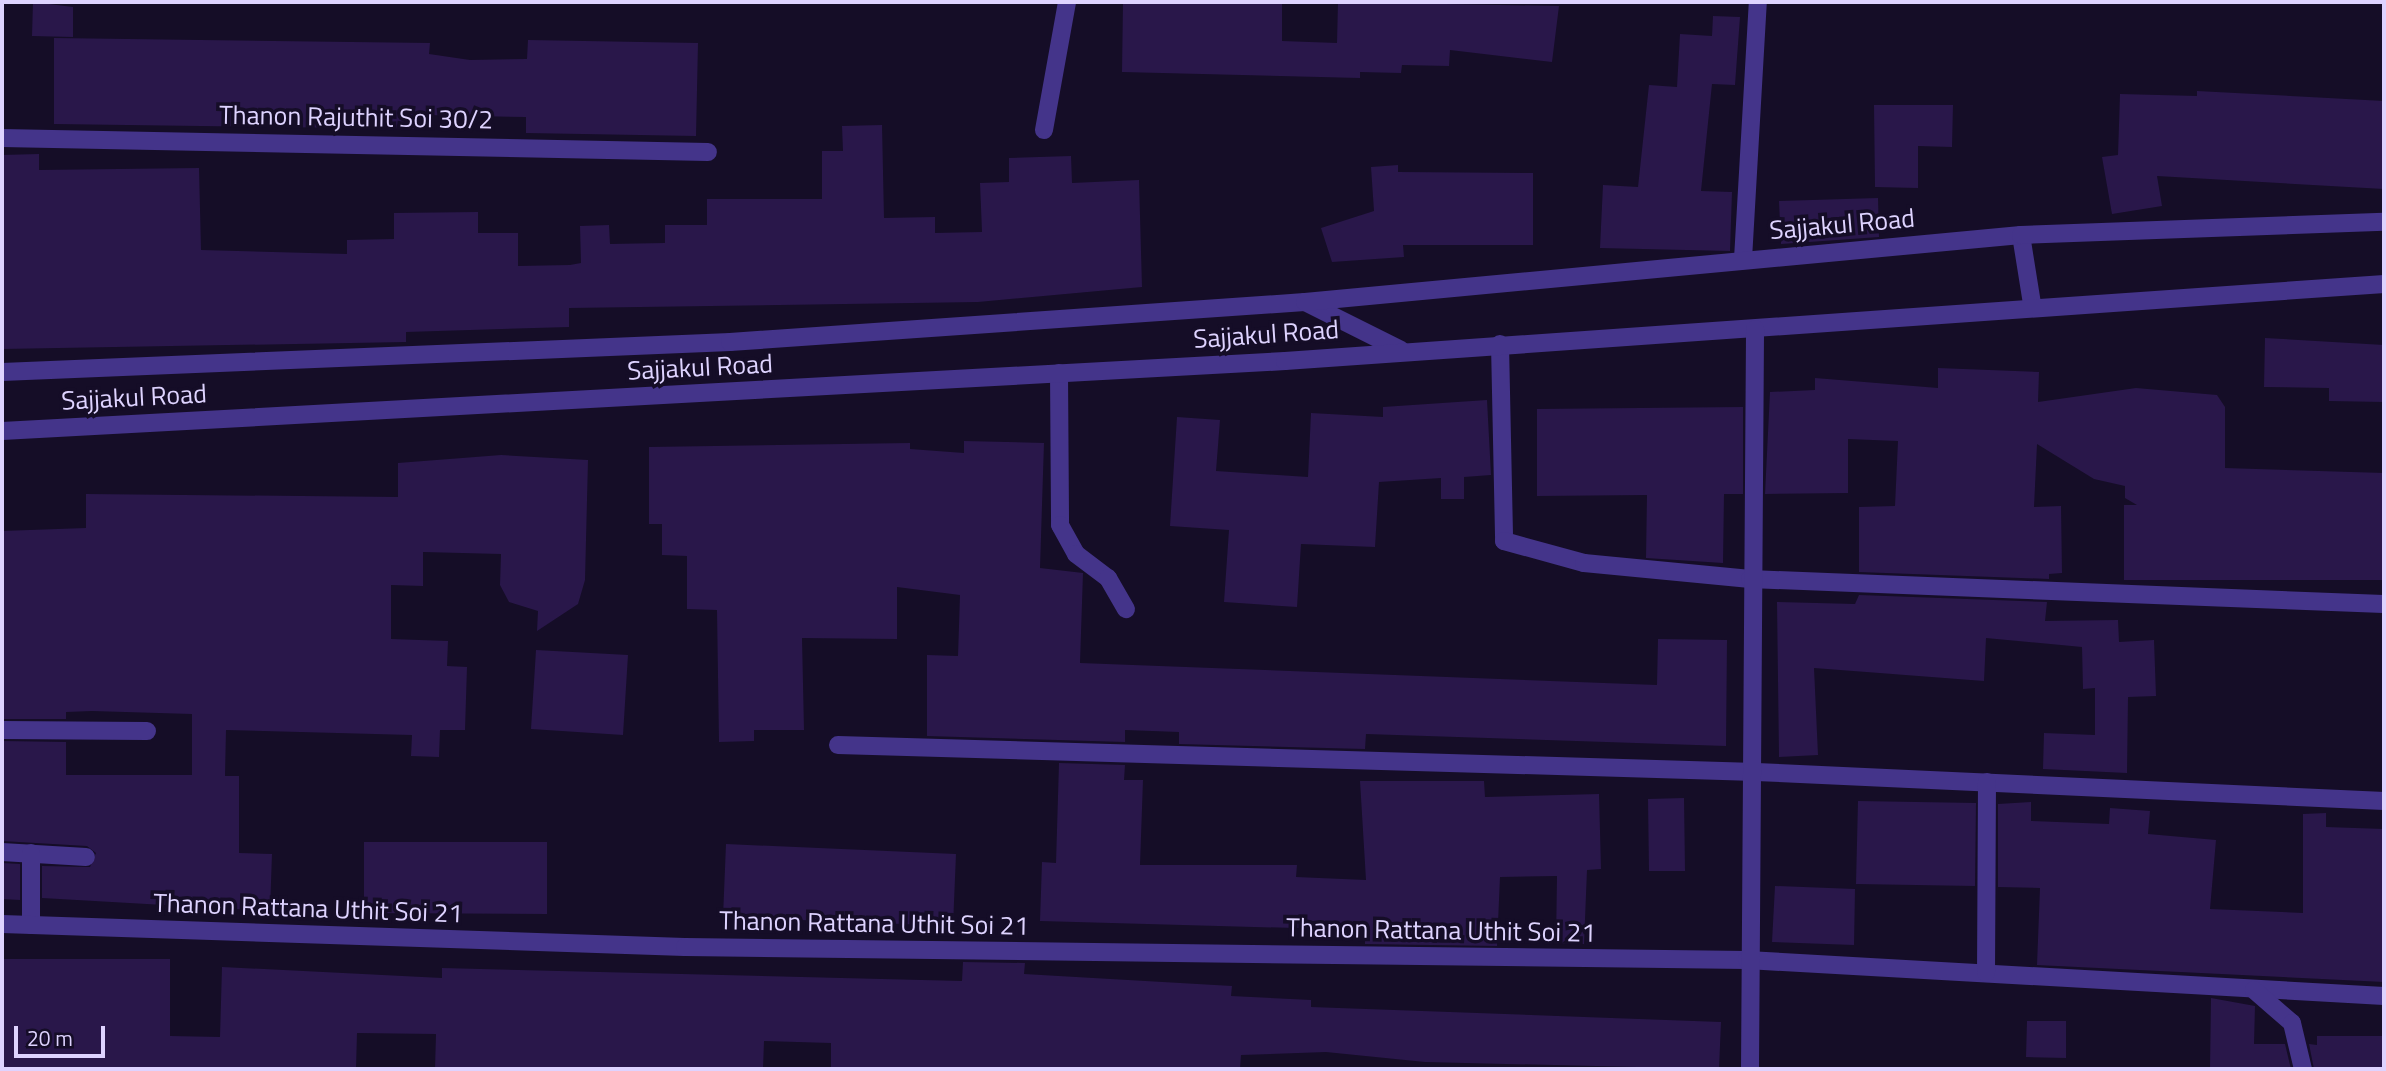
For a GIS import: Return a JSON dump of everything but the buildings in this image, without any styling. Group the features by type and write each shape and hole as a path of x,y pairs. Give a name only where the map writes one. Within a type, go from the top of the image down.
{"street":[{"path":"1044,130 1067,2"},
{"path":"1743,259 1758,2"},
{"name":"Thanon Rajuthit Soi 30/2","path":"2,138 708,152"},
{"name":"Sajjakul Road","path":"2,372 730,342 1305,302 2021,234 2384,222"},
{"path":"2021,234 2032,304"},
{"name":"Sajjakul Road","path":"2,431 1059,373 1755,328 2032,304 2384,284"},
{"name":"Sajjakul Road","path":"1305,302 1401,350"},
{"path":"1750,1069 1747,960 1756,772 1749,579 1755,328"},
{"path":"1500,344 1504,541 1584,563 1749,579 2384,604"},
{"path":"1059,373 1059,525 1076,554 1108,578 1126,609"},
{"path":"2,730 147,731"},
{"path":"838,745 1756,772 2384,801"},
{"path":"1986,973 1987,782"},
{"path":"2,852 86,856"},
{"path":"31,853 31,925"},
{"name":"Thanon Rattana Uthit Soi 21","path":"2,924 685,947 1747,960 2384,996"},
{"path":"2251,988 2292,1023 2303,1069"}]}
